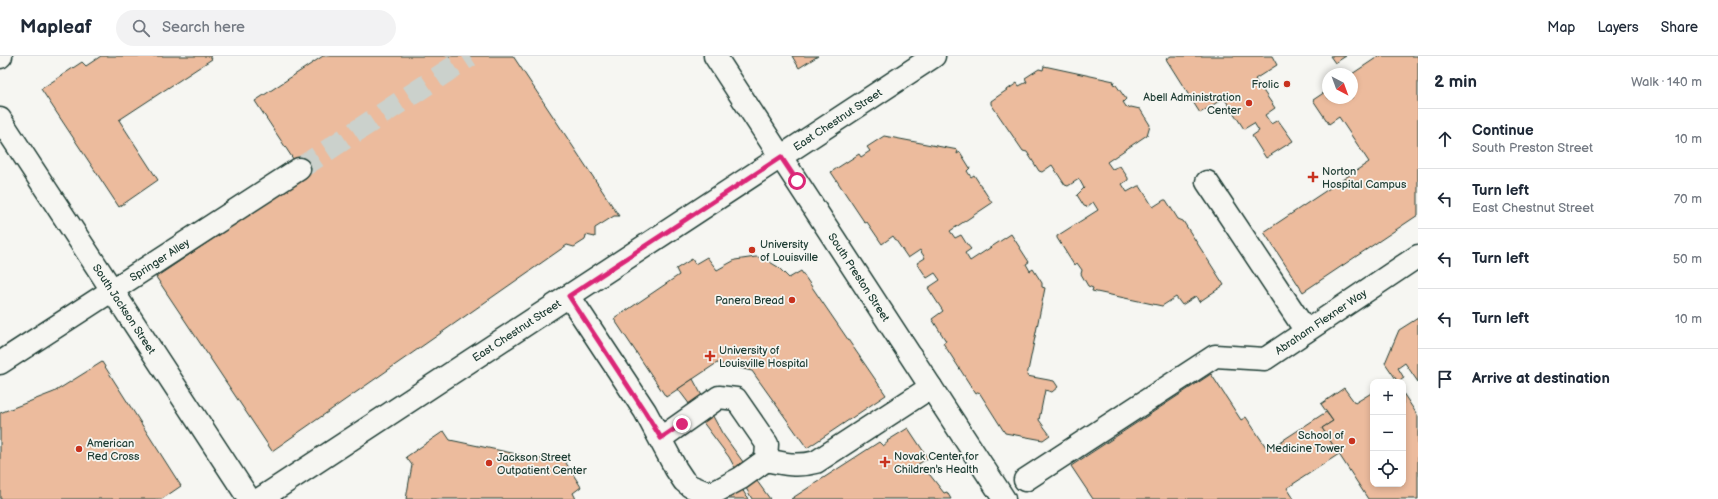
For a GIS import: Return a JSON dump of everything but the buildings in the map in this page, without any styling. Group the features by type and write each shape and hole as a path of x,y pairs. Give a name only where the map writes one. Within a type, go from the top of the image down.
{"street":[{"name":"South Preston Street","path":"715,56 1004,499"},
{"name":"East Chestnut Street","path":"260,499 934,56"},
{"name":"South Jackson Street","path":"0,119 250,499"},
{"name":"Springer Alley","path":"0,363 299,169"},
{"path":"1207,182 1306,331"},
{"name":"Abraham Flexner Way","path":"1025,480 1214,356 1265,359 1418,256"},
{"path":"569,296 645,412 684,481 690,486 705,492 716,492 766,460 786,465 805,465 816,462 931,387"},
{"path":"661,438 719,397 736,399 767,444 766,460"}],"tunnel":[{"path":"299,169 470,56"}],"place":[{"name":"Frolic","path":"1287,84"},
{"name":"Abell Administration Center","path":"1249,103"},
{"name":"Norton Hospital Campus","path":"1313,177"},
{"name":"University of Louisville","path":"752,250"},
{"name":"Panera Bread","path":"792,300"},
{"name":"University of Louisville Hospital","path":"710,356"},
{"name":"School of Medicine Tower","path":"1352,441"},
{"name":"American Red Cross","path":"79,449"},
{"name":"Novak Center for Children's Health","path":"885,462"},
{"name":"Jackson Street Outpatient Center","path":"489,463"}],"route":[{"path":"682,424 661,438 569,296 781,157 797,181"}]}
